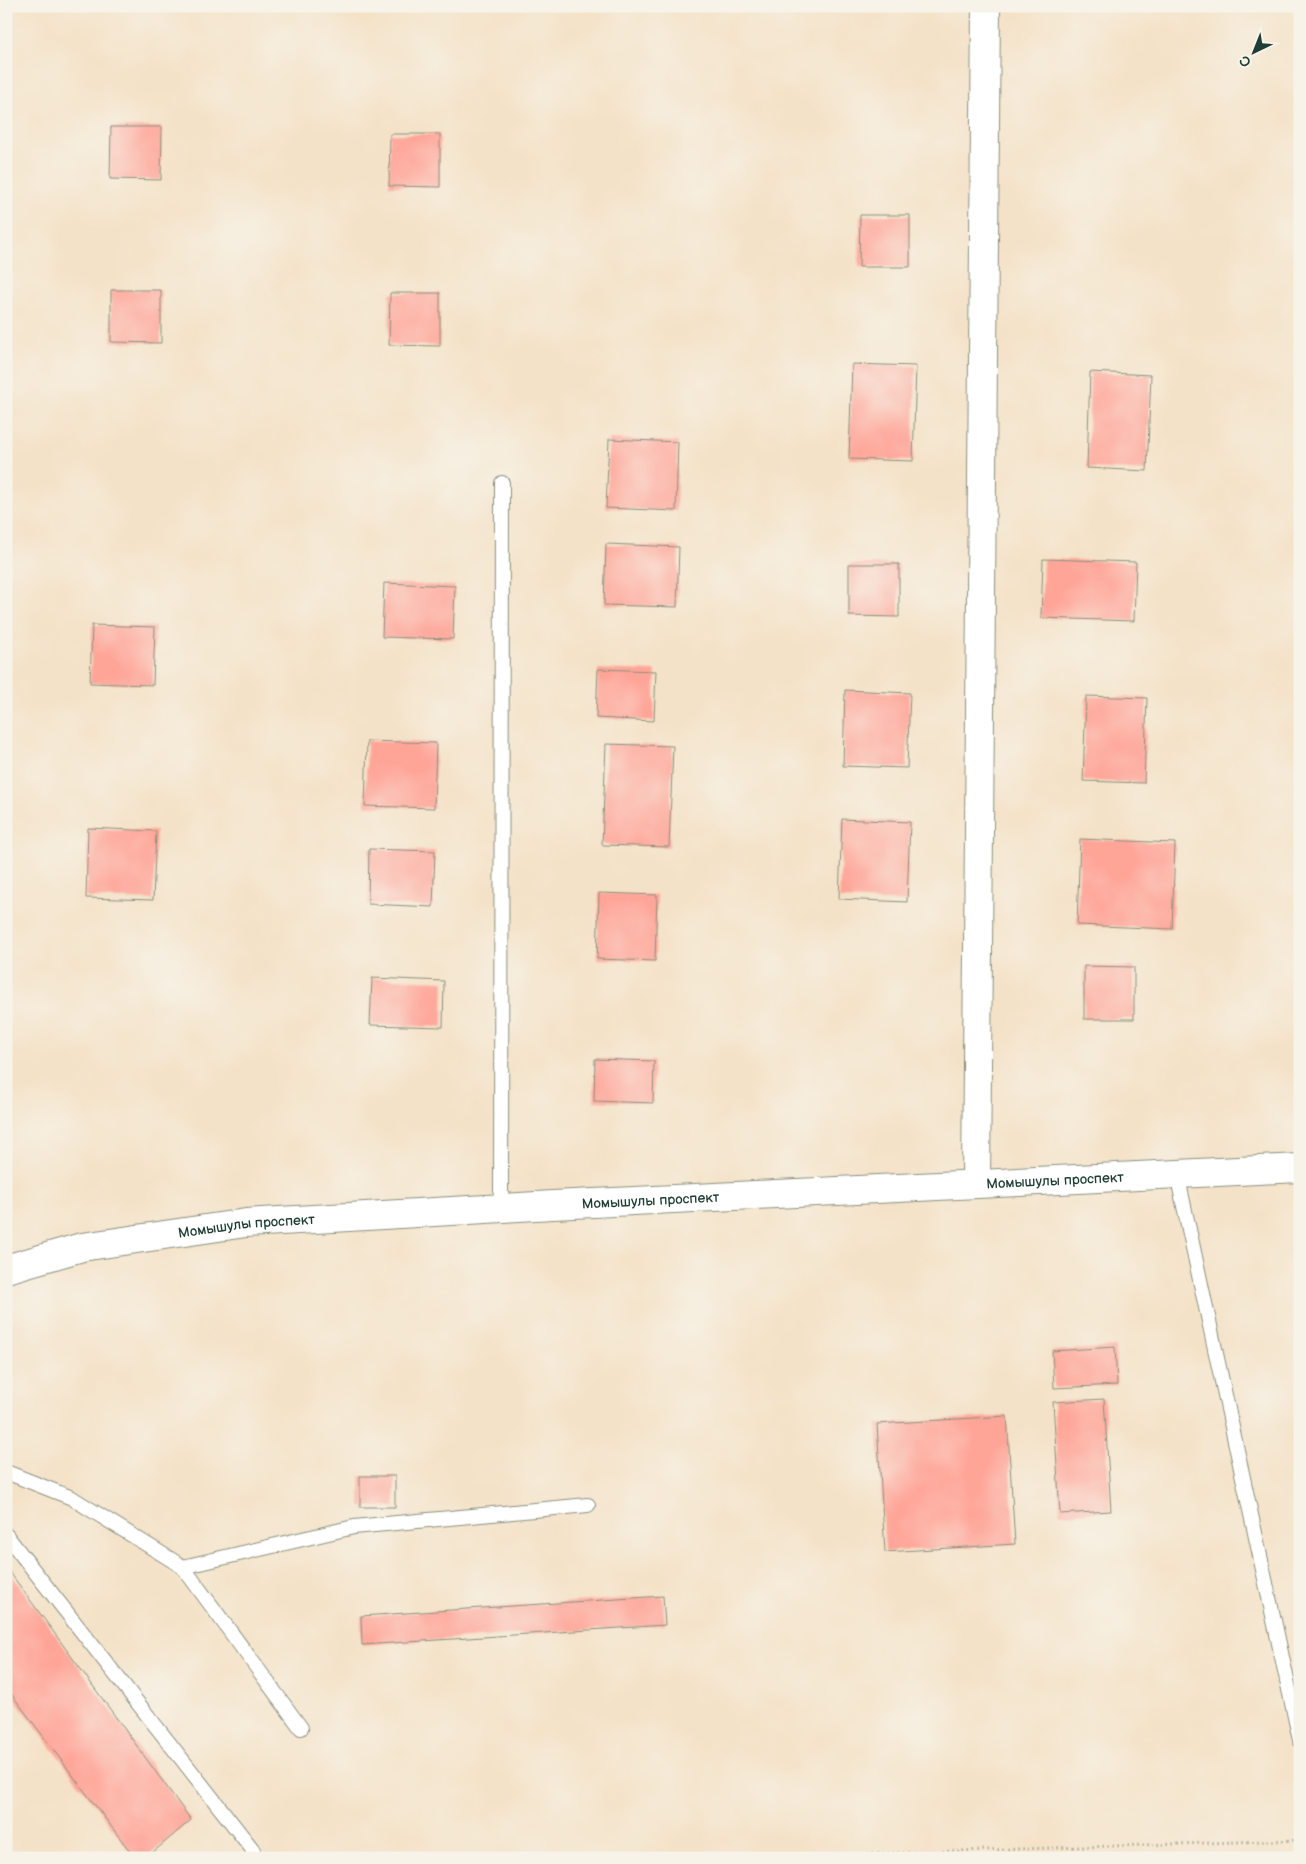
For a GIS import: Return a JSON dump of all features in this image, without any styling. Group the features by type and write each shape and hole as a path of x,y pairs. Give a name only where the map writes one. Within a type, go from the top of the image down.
{"street":[{"path":"976,1184 986,6"},
{"name":"Момышулы проспект","path":"6,1269 82,1247 246,1223 502,1208 1300,1168"}],"lane":[{"path":"502,484 502,1208"},
{"path":"1176,1174 1300,1740"},
{"path":"6,1472 72,1498 183,1567 301,1728"},
{"path":"183,1567 354,1527 588,1505"},
{"path":"6,1535 253,1850 253,1858"}],"path":[{"path":"834,1858 862,1854 1300,1840"}],"building":[{"path":"111,127 162,127 161,180 110,179"},
{"path":"390,134 440,134 440,187 389,186"},
{"path":"860,215 910,215 910,267 859,267"},
{"path":"111,290 161,290 161,343 111,342"},
{"path":"390,293 440,293 440,346 389,345"},
{"path":"852,364 916,366 913,461 849,459"},
{"path":"1090,372 1151,375 1147,471 1087,468"},
{"path":"609,439 678,442 676,511 606,508"},
{"path":"606,544 679,547 677,607 604,605"},
{"path":"1043,559 1136,562 1134,621 1041,618"},
{"path":"849,564 899,564 899,617 849,616"},
{"path":"384,583 455,586 453,639 382,637"},
{"path":"92,625 155,627 153,685 90,683"},
{"path":"598,669 656,671 654,721 596,718"},
{"path":"845,690 910,693 907,768 843,766"},
{"path":"1086,696 1147,698 1144,783 1083,781"},
{"path":"367,741 436,743 434,808 365,806"},
{"path":"606,744 673,746 669,847 602,845"},
{"path":"842,819 910,822 907,902 839,899"},
{"path":"88,828 156,831 153,900 86,898"},
{"path":"1080,839 1175,843 1172,929 1077,925"},
{"path":"369,849 435,851 433,907 368,904"},
{"path":"599,893 657,895 655,961 597,959"},
{"path":"1084,966 1134,967 1134,1019 1084,1019"},
{"path":"372,978 444,981 443,1027 370,1025"},
{"path":"595,1059 654,1061 653,1103 594,1101"},
{"path":"1115,1347 1117,1385 1054,1388 1052,1351"},
{"path":"1104,1399 1111,1511 1060,1514 1053,1402"},
{"path":"1007,1416 1015,1544 885,1552 877,1424"},
{"path":"360,1476 395,1476 395,1507 360,1507"},
{"path":"6,1567 191,1820 146,1858 135,1858 6,1687"},
{"path":"663,1596 665,1625 362,1645 361,1616"}]}
